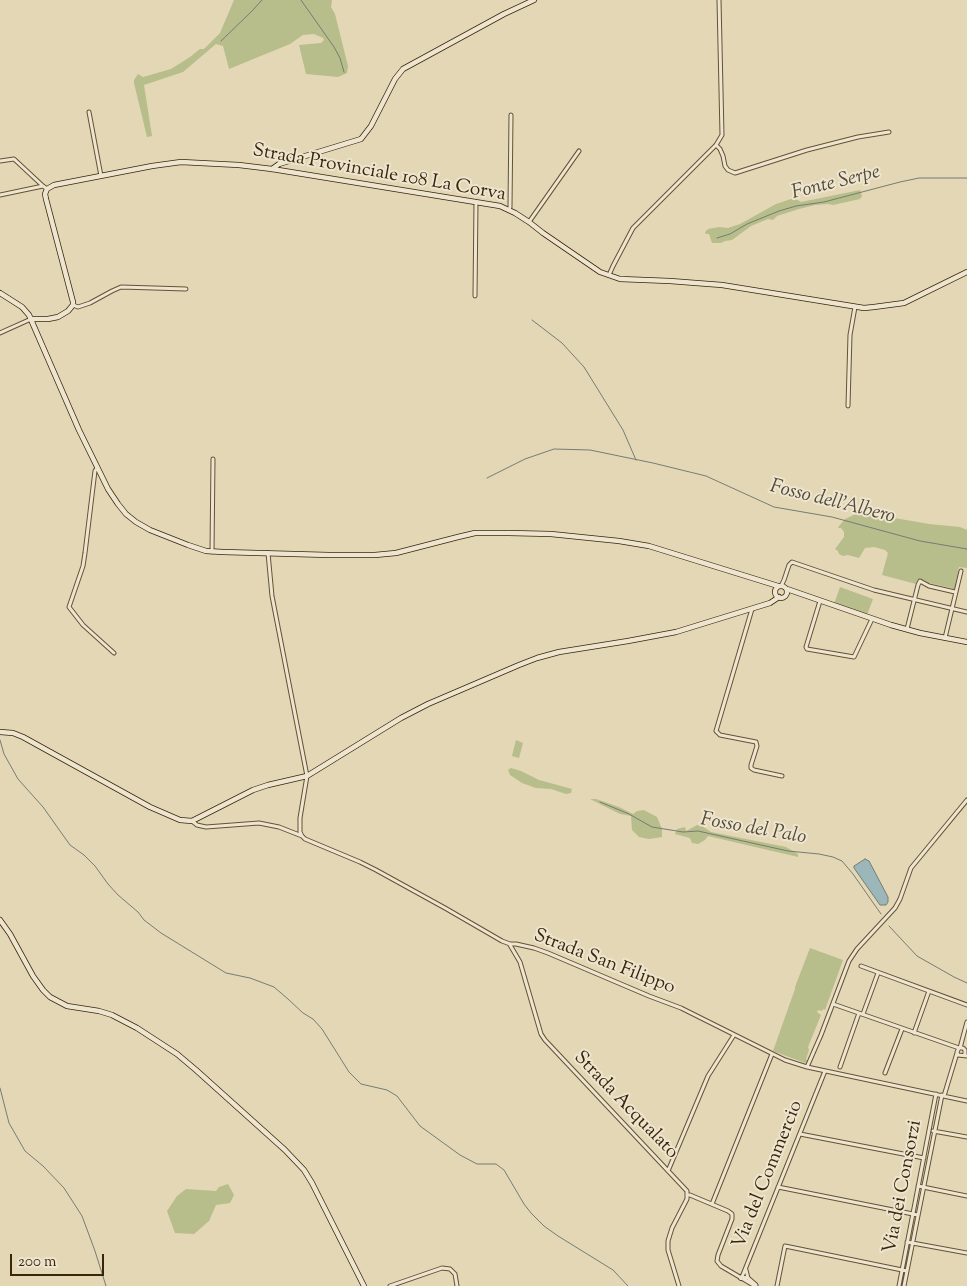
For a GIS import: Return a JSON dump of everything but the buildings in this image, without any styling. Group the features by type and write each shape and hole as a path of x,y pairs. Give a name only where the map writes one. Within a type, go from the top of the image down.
{"street":[{"path":"272,169 279,164 361,139 371,126 395,79 403,69 504,14 534,0"},
{"path":"609,276 633,228 716,145 722,135 719,0"},
{"path":"89,112 101,176"},
{"path":"509,210 511,115"},
{"path":"716,145 723,156 725,166 728,170 735,172 807,150 889,132"},
{"path":"530,222 579,150"},
{"path":"0,161 14,159 45,187 46,199 73,298 73,305 68,311 58,317 31,319 0,334"},
{"name":"Strada Provinciale 108 La Corva","path":"45,187 181,162 240,165 272,169 500,206 530,222 600,272 620,280 722,285 855,307 874,307 904,303 967,272"},
{"path":"0,195 45,187"},
{"path":"475,296 476,202"},
{"path":"73,305 78,307 90,303 119,288 186,288"},
{"path":"0,293 26,310 79,430 118,504 136,522 150,530 188,545 212,552 383,555 475,533 551,534 619,541 649,546 771,584 780,590 800,594 872,619 967,642"},
{"path":"848,406 850,335 855,307"},
{"path":"212,552 213,459"},
{"path":"98,468 95,472 83,566 69,607 83,625 114,653"},
{"path":"268,554 272,596 308,776 300,818 300,832 302,836"},
{"path":"0,732 23,737 150,807 180,820 192,822 253,790 308,776 401,718 428,704 528,661 559,652 668,634 770,603 780,590 789,565 792,562 874,590 967,612"},
{"path":"945,638 961,571"},
{"path":"907,629 920,581 929,586 956,592"},
{"path":"780,590 782,597 790,594 800,594"},
{"path":"820,601 807,649 854,657 872,619"},
{"path":"752,608 716,731 720,735 756,742 757,746 751,768 782,776"},
{"path":"807,1067 852,956 895,908 911,868 967,800"},
{"name":"Strada San Filippo","path":"192,822 206,827 259,823 279,827 376,870 491,936 510,944 534,948 548,953 681,1008 772,1054 807,1067 967,1101"},
{"path":"0,920 42,990 50,997 68,1006 112,1015 137,1028 177,1054 289,1154 304,1170 312,1183 364,1286"},
{"name":"Strada Acqualato","path":"510,944 520,962 543,1037 564,1062 685,1188 688,1195"},
{"path":"861,966 967,1005"},
{"path":"840,1067 878,973"},
{"path":"914,1033 929,991"},
{"path":"833,1004 959,1049 965,1056"},
{"path":"959,1049 967,1022"},
{"path":"885,1073 902,1029"},
{"path":"668,1171 708,1076 734,1034"},
{"path":"959,1049 965,1056"},
{"name":"Via dei Consorzi","path":"904,1286 943,1096 959,1049"},
{"path":"712,1204 772,1054"},
{"path":"952,1067 965,1056"},
{"name":"Via del Commercio","path":"756,1286 748,1278 746,1269 825,1071"},
{"name":"Via dei Consorzi","path":"899,1286 936,1094"},
{"path":"929,1130 967,1137"},
{"path":"800,1134 929,1159"},
{"path":"918,1186 967,1196"},
{"path":"778,1187 918,1215"},
{"path":"679,1286 668,1250 668,1241 672,1228 688,1195 728,1211 733,1216 717,1261 722,1266 756,1286"},
{"path":"907,1242 967,1253"},
{"path":"777,1286 785,1246 908,1270"},
{"path":"390,1286 442,1268 452,1271 456,1278 457,1286"},
{"path":"742,1278 746,1269"},
{"path":"742,1278 748,1278"}],"green space":[{"path":"234,0 332,0 331,7 335,14 348,66 347,73 338,77 306,74 299,45 321,43 324,40 314,34 303,35 290,44 229,69 223,46 216,44 183,72 144,85 152,136 147,137 134,80 138,74 143,77 171,69 200,49 204,49 220,33"},
{"path":"860,190 862,196 860,199 833,205 815,205 799,209 777,216 773,220 768,219 751,226 732,240 721,243 712,243 709,234 705,232 708,229 728,228 740,224 776,204 794,198 801,202"},
{"path":"860,512 929,524 960,527 967,530 967,568 959,567 958,571 960,571 953,590 952,588 929,583 929,585 920,580 916,584 882,575 888,553 885,550 874,547 865,548 859,558 839,554 835,549 844,537 844,532 841,528 838,528 839,526 845,519"},
{"path":"840,587 873,599 867,615 834,604"},
{"path":"516,740 523,743 519,758 512,756"},
{"path":"511,768 539,780 572,789 571,793 566,794 551,789 536,788 522,783 510,775 508,770"},
{"path":"590,799 596,799 619,807 633,814 644,810 657,817 662,829 662,837 649,839 639,837 632,830 631,816 620,814"},
{"path":"699,824 711,832 786,847 798,854 798,857 708,836 698,844 692,843 690,838 675,834 677,829 685,827 686,831"},
{"path":"810,948 843,960 825,1010 818,1010 817,1012 821,1015 808,1047 806,1059 808,1061 805,1063 773,1051"},
{"path":"228,1184 234,1195 230,1203 216,1205 209,1221 194,1234 175,1233 167,1211 177,1196 186,1189 216,1191 219,1187"}],"water":[{"path":"865,859 869,861 888,897 886,905 880,905 854,868 854,866"}],"waterway":[{"path":"221,41 262,0"},
{"path":"301,0 334,47 344,72"},
{"name":"Fonte Serpe","path":"717,238 730,234 747,224 779,211 796,206 824,202 919,178 967,178"},
{"name":"Fosso dell'Albero","path":"532,320 562,343 584,367 623,430 636,460"},
{"name":"Fosso dell'Albero","path":"487,478 525,459 554,449 590,450 706,476 774,507 832,517 920,541 967,549"},
{"path":"0,740 4,754 18,779 43,807 70,845 95,866 108,884 144,920 161,933 226,973 250,978 274,987 303,1013 313,1019 322,1029 349,1072 361,1084 387,1090 397,1096 420,1126 460,1155 477,1164 496,1164 504,1170 524,1204 544,1226 613,1270 628,1286"},
{"name":"Fosso del Palo","path":"600,802 629,814 652,827 683,832 698,831 788,851 833,857 842,861 853,874 881,914"},
{"name":"Fosso del Palo","path":"889,926 917,956 967,983"},
{"path":"0,1088 9,1123 25,1151 43,1166 64,1188 82,1216 106,1286"}]}
